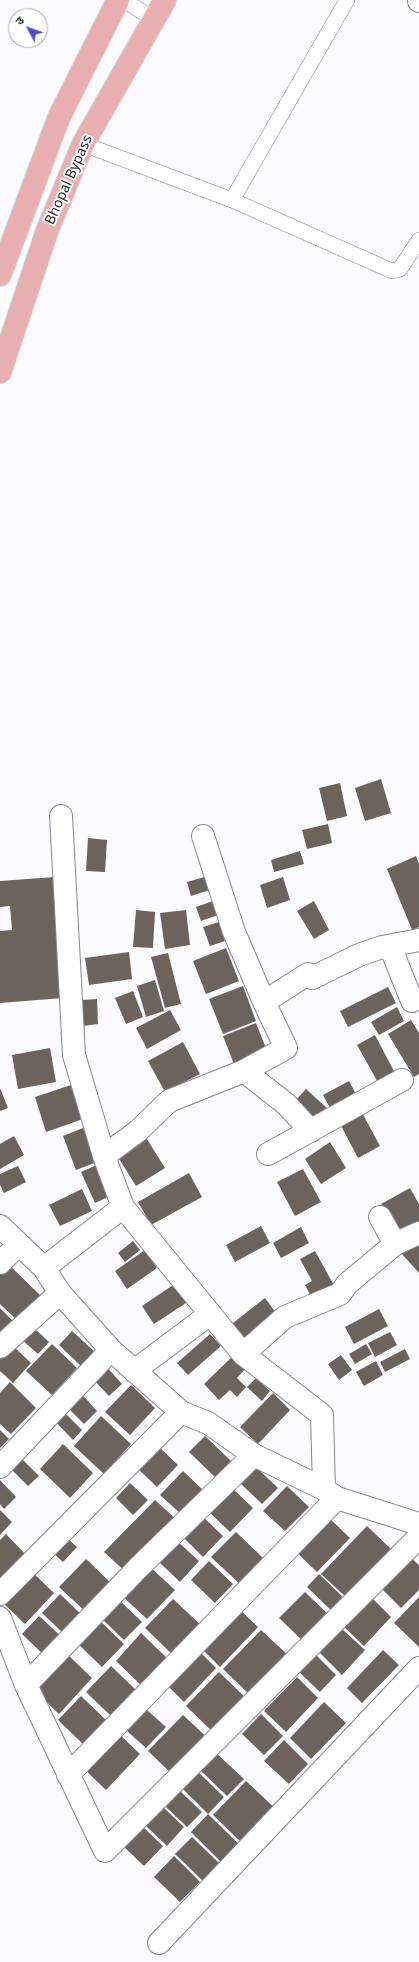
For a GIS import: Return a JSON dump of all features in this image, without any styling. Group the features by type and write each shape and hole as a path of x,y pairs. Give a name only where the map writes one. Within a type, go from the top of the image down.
{"main road":[{"name":"Bhopal Bypass","path":"0,275 59,117 118,0"},
{"name":"Bhopal Bypass","path":"0,372 47,231 83,144 165,0"}],"street":[{"path":"61,816 74,1055 104,1156 123,1207 243,1354 322,1415 331,1494 68,1775"},
{"path":"104,1156 138,1131 169,1101 244,1071 286,1048 264,1002 234,932 203,836"},
{"path":"264,1002 308,974 312,978 359,955 390,946 419,940"},
{"path":"390,946 412,1001"},
{"path":"244,1071 286,1104 311,1131"},
{"path":"268,1154 402,1080"},
{"path":"44,1268 123,1207"},
{"path":"380,1217 395,1244"},
{"path":"0,1226 44,1268 60,1293 111,1350 181,1412 208,1423 254,1455 331,1494 419,1524"},
{"path":"243,1354 285,1317 340,1294 347,1284 395,1244 419,1233"},
{"path":"0,1264 19,1244"},
{"path":"0,1347 60,1293"},
{"path":"134,1371 210,1314"},
{"path":"0,1467 111,1350"},
{"path":"0,1594 181,1412"},
{"path":"26,1685 138,1568 254,1455"},
{"path":"0,1618 26,1685 105,1851 419,1537"},
{"path":"159,1943 419,1668"}],"lane":[{"path":"124,0 153,19"},
{"path":"232,200 347,0"},
{"path":"83,144 232,200 392,271 400,269 419,240"}],"building":[{"path":"381,779 391,813 365,821 355,788"},
{"path":"340,783 347,816 327,821 319,788"},
{"path":"328,824 332,843 307,849 302,830"},
{"path":"88,838 107,840 105,872 86,871"},
{"path":"300,851 304,864 274,872 271,860"},
{"path":"416,856 419,864 419,927 412,930 387,869"},
{"path":"215,874 219,887 191,896 187,882"},
{"path":"55,877 63,998 0,1003 0,931 12,930 10,906 0,907 0,881"},
{"path":"283,877 290,900 267,908 260,885"},
{"path":"213,901 218,915 201,921 196,907"},
{"path":"314,901 329,930 314,939 297,911"},
{"path":"136,910 155,912 153,948 133,947"},
{"path":"186,910 190,945 165,949 160,913"},
{"path":"219,922 225,941 210,946 203,927"},
{"path":"226,948 239,981 206,994 193,961"},
{"path":"129,952 132,979 89,985 85,958"},
{"path":"168,953 181,1004 165,1008 151,957"},
{"path":"155,980 164,1011 146,1017 137,986"},
{"path":"243,986 256,1021 223,1034 209,999"},
{"path":"388,987 396,1003 348,1027 340,1011"},
{"path":"133,991 143,1017 126,1024 115,998"},
{"path":"97,999 98,1024 83,1026 82,1000"},
{"path":"397,1007 404,1021 379,1035 371,1022"},
{"path":"170,1010 181,1030 147,1049 136,1028"},
{"path":"411,1020 419,1033 419,1074 414,1077 388,1034"},
{"path":"256,1023 269,1056 236,1069 223,1036"},
{"path":"375,1035 397,1077 380,1086 357,1045"},
{"path":"183,1042 200,1074 165,1092 148,1061"},
{"path":"50,1048 56,1082 18,1089 12,1055"},
{"path":"349,1081 357,1096 331,1110 323,1095"},
{"path":"71,1085 83,1119 46,1132 35,1097"},
{"path":"0,1088 8,1108 0,1111"},
{"path":"306,1089 329,1110 316,1123 294,1102"},
{"path":"360,1109 380,1146 358,1158 338,1120"},
{"path":"83,1128 97,1162 76,1170 63,1136"},
{"path":"14,1136 24,1155 0,1169 0,1144"},
{"path":"145,1136 165,1168 136,1186 116,1154"},
{"path":"330,1142 346,1168 321,1184 305,1159"},
{"path":"101,1163 115,1194 95,1203 81,1172"},
{"path":"18,1166 26,1182 4,1193 0,1185 0,1174"},
{"path":"303,1169 321,1202 295,1216 277,1182"},
{"path":"189,1173 202,1197 151,1225 138,1202"},
{"path":"410,1188 419,1204 419,1225 399,1236 381,1204"},
{"path":"82,1189 92,1211 60,1226 49,1205"},
{"path":"261,1226 270,1243 235,1262 226,1245"},
{"path":"301,1227 309,1243 281,1258 273,1243"},
{"path":"419,1237 419,1273 401,1253"},
{"path":"133,1241 140,1250 125,1262 118,1253"},
{"path":"145,1250 157,1268 127,1289 115,1271"},
{"path":"315,1251 336,1289 314,1302 305,1285 312,1281 300,1259"},
{"path":"8,1264 41,1296 18,1321 0,1304 0,1273"},
{"path":"176,1283 189,1301 154,1324 142,1306"},
{"path":"265,1298 280,1318 248,1343 233,1323"},
{"path":"0,1308 15,1323 0,1338"},
{"path":"379,1309 388,1326 354,1344 345,1327"},
{"path":"32,1326 49,1342 38,1354 21,1339"},
{"path":"72,1331 95,1352 82,1367 59,1345"},
{"path":"390,1332 397,1345 375,1357 368,1343"},
{"path":"210,1334 221,1346 188,1375 177,1363"},
{"path":"52,1344 77,1368 52,1395 26,1371"},
{"path":"366,1344 372,1354 355,1364 349,1354"},
{"path":"12,1345 31,1363 13,1383 0,1371 0,1358"},
{"path":"405,1349 410,1359 385,1372 380,1362"},
{"path":"235,1354 247,1367 237,1378 246,1387 237,1397 230,1390 219,1400 204,1384"},
{"path":"341,1355 352,1370 339,1380 328,1364"},
{"path":"376,1361 383,1375 364,1386 356,1372"},
{"path":"105,1365 122,1384 109,1396 92,1378"},
{"path":"256,1378 270,1391 262,1401 247,1387"},
{"path":"10,1382 36,1408 11,1434 0,1424 0,1393"},
{"path":"131,1385 155,1408 130,1435 105,1412"},
{"path":"79,1391 97,1411 84,1424 65,1405"},
{"path":"273,1393 290,1410 258,1444 240,1427"},
{"path":"61,1409 82,1430 73,1440 52,1418"},
{"path":"101,1416 131,1444 104,1474 74,1446"},
{"path":"0,1430 9,1439 0,1448"},
{"path":"205,1436 231,1461 215,1477 189,1452"},
{"path":"63,1444 93,1473 70,1498 40,1469"},
{"path":"157,1445 178,1465 157,1487 136,1467"},
{"path":"21,1458 39,1476 28,1486 10,1468"},
{"path":"257,1468 278,1488 262,1504 241,1484"},
{"path":"183,1471 203,1490 181,1514 160,1495"},
{"path":"0,1480 16,1497 4,1509 0,1504"},
{"path":"130,1483 148,1500 133,1515 116,1498"},
{"path":"287,1486 309,1507 285,1531 263,1511"},
{"path":"232,1488 253,1508 230,1532 209,1512"},
{"path":"155,1500 178,1521 128,1574 104,1552"},
{"path":"0,1510 12,1522 0,1535"},
{"path":"201,1515 223,1536 203,1557 182,1536"},
{"path":"326,1515 350,1538 317,1572 293,1549"},
{"path":"367,1526 392,1550 346,1597 321,1574"},
{"path":"236,1532 263,1558 239,1583 211,1557"},
{"path":"6,1534 28,1557 4,1581 0,1577 0,1540"},
{"path":"65,1536 77,1547 63,1562 51,1551"},
{"path":"176,1540 199,1561 180,1582 157,1560"},
{"path":"409,1556 419,1565 419,1590 401,1608 380,1587"},
{"path":"86,1559 114,1586 88,1614 59,1587"},
{"path":"209,1561 233,1584 215,1603 191,1580"},
{"path":"148,1565 175,1590 147,1619 120,1594"},
{"path":"30,1570 54,1593 25,1624 0,1600"},
{"path":"319,1574 345,1599 333,1612 307,1587"},
{"path":"305,1592 330,1616 305,1643 279,1618"},
{"path":"60,1594 85,1618 67,1637 42,1613"},
{"path":"370,1596 391,1617 364,1646 342,1625"},
{"path":"419,1597 419,1647 394,1623"},
{"path":"117,1598 142,1622 124,1640 99,1616"},
{"path":"173,1599 202,1626 174,1656 145,1628"},
{"path":"238,1608 258,1627 220,1667 200,1647"},
{"path":"39,1616 64,1639 46,1657 22,1634"},
{"path":"99,1620 124,1644 102,1667 77,1643"},
{"path":"341,1628 365,1650 342,1675 319,1652"},
{"path":"261,1630 289,1656 251,1696 223,1669"},
{"path":"141,1633 168,1659 142,1686 116,1661"},
{"path":"383,1650 399,1665 362,1703 347,1688"},
{"path":"65,1652 92,1678 59,1714 31,1687"},
{"path":"200,1652 216,1668 184,1702 168,1686"},
{"path":"316,1655 336,1675 320,1692 299,1672"},
{"path":"111,1666 136,1690 112,1717 86,1692"},
{"path":"219,1672 248,1700 215,1734 186,1706"},
{"path":"297,1677 318,1698 286,1732 264,1711"},
{"path":"81,1696 107,1721 84,1745 58,1720"},
{"path":"324,1702 346,1723 311,1759 290,1738"},
{"path":"147,1710 166,1727 146,1748 127,1731"},
{"path":"261,1714 283,1736 264,1755 242,1734"},
{"path":"183,1715 211,1741 176,1778 148,1751"},
{"path":"117,1732 140,1754 106,1790 83,1768"},
{"path":"284,1740 308,1764 289,1784 264,1761"},
{"path":"213,1750 244,1779 227,1796 197,1767"},
{"path":"197,1771 224,1797 208,1814 181,1787"},
{"path":"246,1781 279,1812 246,1847 213,1815"},
{"path":"180,1791 202,1812 187,1827 166,1807"},
{"path":"164,1808 184,1827 167,1846 146,1826"},
{"path":"208,1814 242,1847 224,1865 191,1832"},
{"path":"143,1827 163,1846 144,1866 124,1847"},
{"path":"192,1837 219,1863 203,1881 175,1854"},
{"path":"174,1856 200,1882 180,1902 154,1877"}]}
